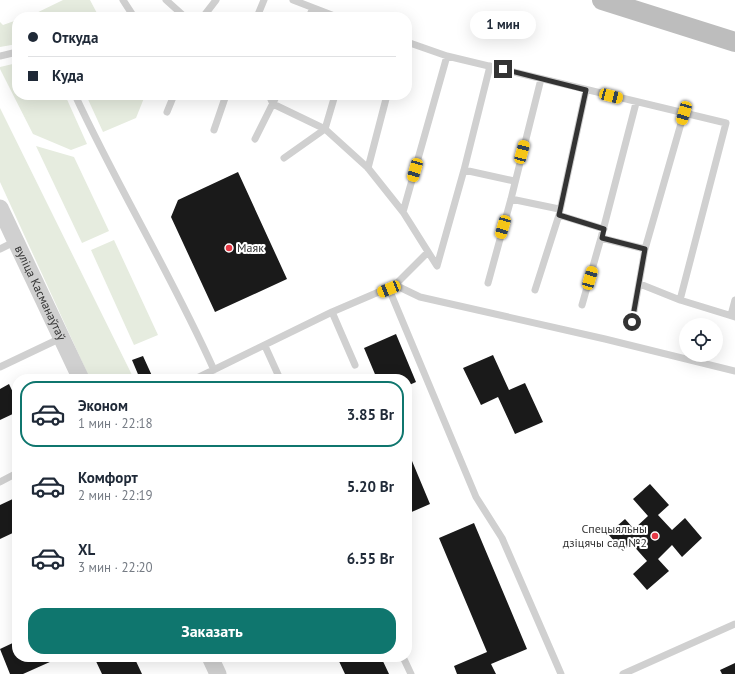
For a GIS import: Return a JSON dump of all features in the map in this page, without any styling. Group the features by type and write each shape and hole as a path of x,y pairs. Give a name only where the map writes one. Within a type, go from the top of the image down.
{"main road":[{"path":"602,0 735,42"}],"street":[{"name":"вуліца Касманаўтаў","path":"0,208 79,374"},
{"path":"212,662 218,674"}],"lane":[{"path":"123,0 131,12"},
{"path":"166,0 179,12"},
{"path":"207,12 216,0"},
{"path":"259,12 264,0"},
{"path":"293,0 324,12"},
{"path":"311,12 313,8"},
{"path":"412,44 447,56 726,124 680,300"},
{"path":"0,56 12,53"},
{"path":"403,212 447,56"},
{"path":"271,100 273,104 325,129 368,168 403,212 437,266 464,170 490,66"},
{"path":"488,283 541,79"},
{"path":"535,290 559,212 586,90"},
{"path":"77,100 100,149 176,289 214,370"},
{"path":"167,112 172,100"},
{"path":"214,130 224,100"},
{"path":"255,139 275,100"},
{"path":"284,158 325,129 334,100"},
{"path":"368,168 386,100"},
{"path":"582,305 602,238 636,103"},
{"path":"632,322 640,284 645,249 684,113"},
{"path":"464,170 514,181"},
{"path":"511,199 559,212 604,229"},
{"path":"602,238 645,249"},
{"path":"0,249 16,242"},
{"path":"206,374 332,312 392,287 428,252"},
{"path":"640,284 680,300 733,316 735,300"},
{"path":"392,287 420,297 598,337 735,371"},
{"path":"392,287 476,497 502,538 561,674"},
{"path":"332,312 355,365"},
{"path":"0,367 61,338"},
{"path":"265,346 278,374"},
{"path":"0,482 12,476"},
{"path":"626,674 735,624"},
{"path":"405,662 411,674"}],"shaded area":[{"path":"63,0 90,0 96,12 38,12"},
{"path":"0,22 3,25 12,22 12,45 0,47"},
{"path":"12,64 12,93 0,69 0,67"},
{"path":"16,100 67,100 87,144 71,150 33,134"},
{"path":"88,100 143,100 136,118 103,132"},
{"path":"0,108 132,374 88,374 0,182"},
{"path":"36,146 74,157 109,231 82,243"},
{"path":"114,240 158,335 134,345 91,250"}],"building":[{"name":"Маяк","path":"238,172 287,279 215,312 171,217 178,200"},
{"path":"396,334 416,382 412,384 412,374 375,374 364,348"},
{"path":"493,355 509,390 525,383 543,422 515,434 498,397 481,405 463,368"},
{"path":"143,356 151,374 138,374 132,360"},
{"path":"9,384 12,390 12,414 0,420 0,389"},
{"path":"412,461 430,504 412,512"},
{"name":"Спецыяльны дзіцячы сад №2","path":"650,484 669,505 658,515 672,530 685,518 702,538 682,557 672,545 658,559 669,571 647,590 633,574 647,561 631,543 623,551 608,534 625,519 634,529 648,516 633,499"},
{"path":"12,499 12,533 0,539 0,505"},
{"path":"474,523 527,649 491,664 496,674 457,674 454,666 487,652 439,538"},
{"path":"12,643 12,662 50,662 23,674 10,674 0,649"},
{"path":"96,662 136,662 142,674 102,674"},
{"path":"339,662 383,662 389,674 345,674"},
{"path":"735,663 735,674 722,674 720,670"}],"place":[{"name":"Маяк","path":"229,248"},
{"name":"Спецыяльны дзіцячы сад №2","path":"655,536"}],"route":[{"path":"503,69 586,90 559,209 559,215 604,229 602,238 645,249 640,284 632,322"}]}
